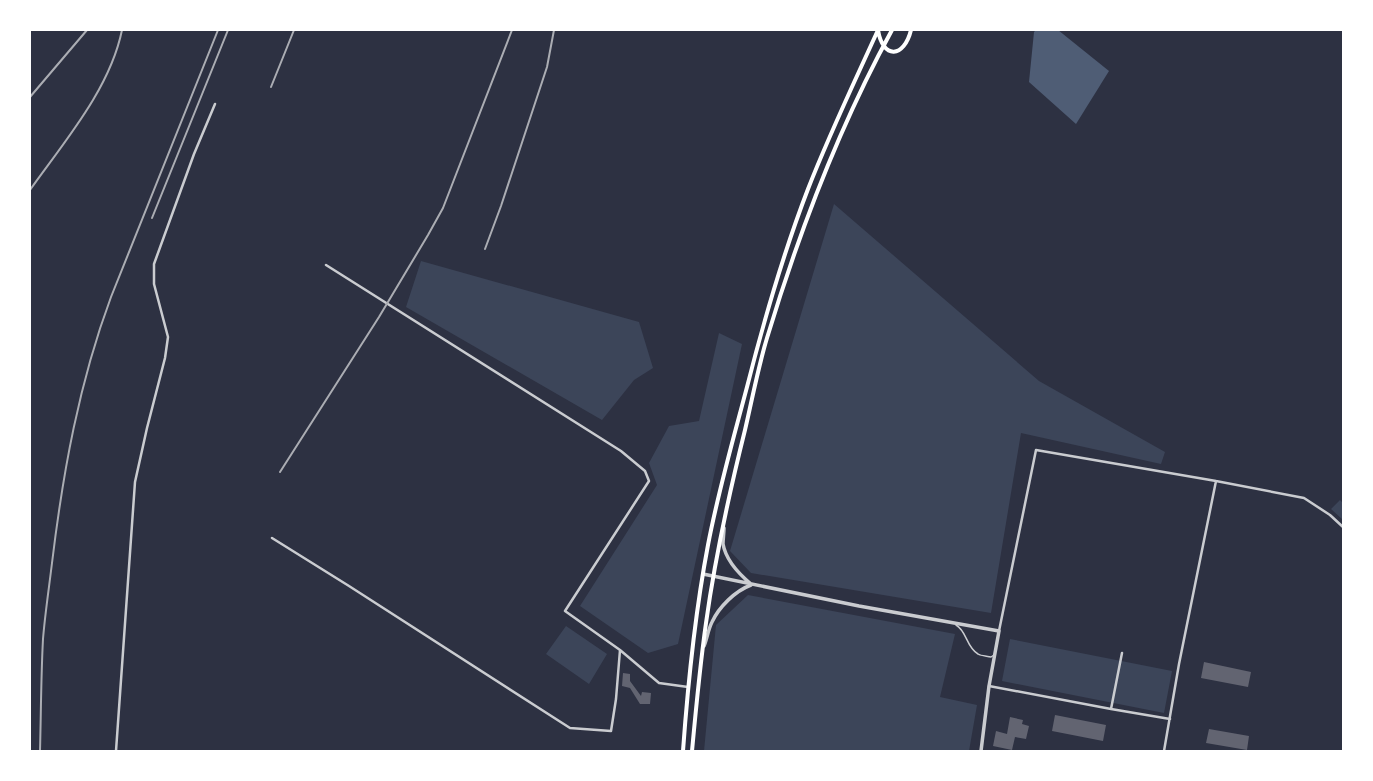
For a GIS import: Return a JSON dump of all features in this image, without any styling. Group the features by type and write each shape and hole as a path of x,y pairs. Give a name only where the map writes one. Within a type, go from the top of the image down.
{"main road":[{"path":"878,30 883,47 893,52 901,50 909,38 911,30"},
{"path":"683,751 688,687 703,574 723,479 760,337 778,278 811,184 827,143 878,30"},
{"path":"692,751 702,652 714,576 724,522 766,340 785,281 817,194 853,109 892,30"}],"street":[{"path":"116,751 135,482 165,358 168,337 154,284 154,264 194,154 215,104"},
{"path":"326,265 621,451 645,471 649,481 565,611 620,650 659,683 688,687"},
{"path":"981,751 989,686 999,631 1036,450 1216,481 1304,498 1330,515 1343,527"},
{"path":"1164,751 1179,664 1216,481"},
{"path":"724,522 723,544 726,553 739,574 752,585"},
{"path":"272,538 570,728 611,731 616,699 620,650"},
{"path":"703,574 858,606 999,631"},
{"path":"702,652 710,626 716,616 733,596 752,585"},
{"path":"1111,710 1122,653"},
{"path":"989,686 1111,710 1170,719"}],"lane":[{"path":"953,623 961,628 970,646 978,654 991,657 995,654"}],"shaded area":[{"path":"1036,30 1058,30 1109,71 1076,124 1029,82 1034,32"},
{"path":"834,204 1039,381 1165,452 1161,464 1021,433 991,613 751,573 730,551"},
{"path":"421,261 639,322 653,368 634,380 602,420 406,307"},
{"path":"719,333 742,344 678,644 648,653 580,606 657,485 649,463 669,426 699,421"},
{"path":"1340,500 1343,503 1343,520 1331,509"},
{"path":"748,595 955,634 940,697 977,705 969,751 704,751 716,625"},
{"path":"566,626 607,654 589,684 546,654"},
{"path":"1010,639 1172,671 1164,713 1002,681"}],"building":[{"path":"1204,662 1251,672 1248,687 1201,678"},
{"path":"623,673 630,674 630,681 641,696 642,692 651,693 650,704 640,704 630,688 622,686"},
{"path":"1055,715 1106,725 1103,741 1052,731"},
{"path":"1010,717 1023,720 1022,724 1029,726 1026,739 1015,737 1012,750 993,746 996,731 1007,734"},
{"path":"1209,729 1249,736 1247,750 1206,743"}],"railway":[{"path":"30,97 87,30"},
{"path":"30,190 71,134 97,94 116,52 122,30"},
{"path":"40,751 42,653 45,620 61,495 81,395 111,297 218,30"},
{"path":"152,218 228,30"},
{"path":"271,87 294,30"},
{"path":"280,472 379,317 443,208 512,30"},
{"path":"485,249 501,206 547,67 554,30"}]}
